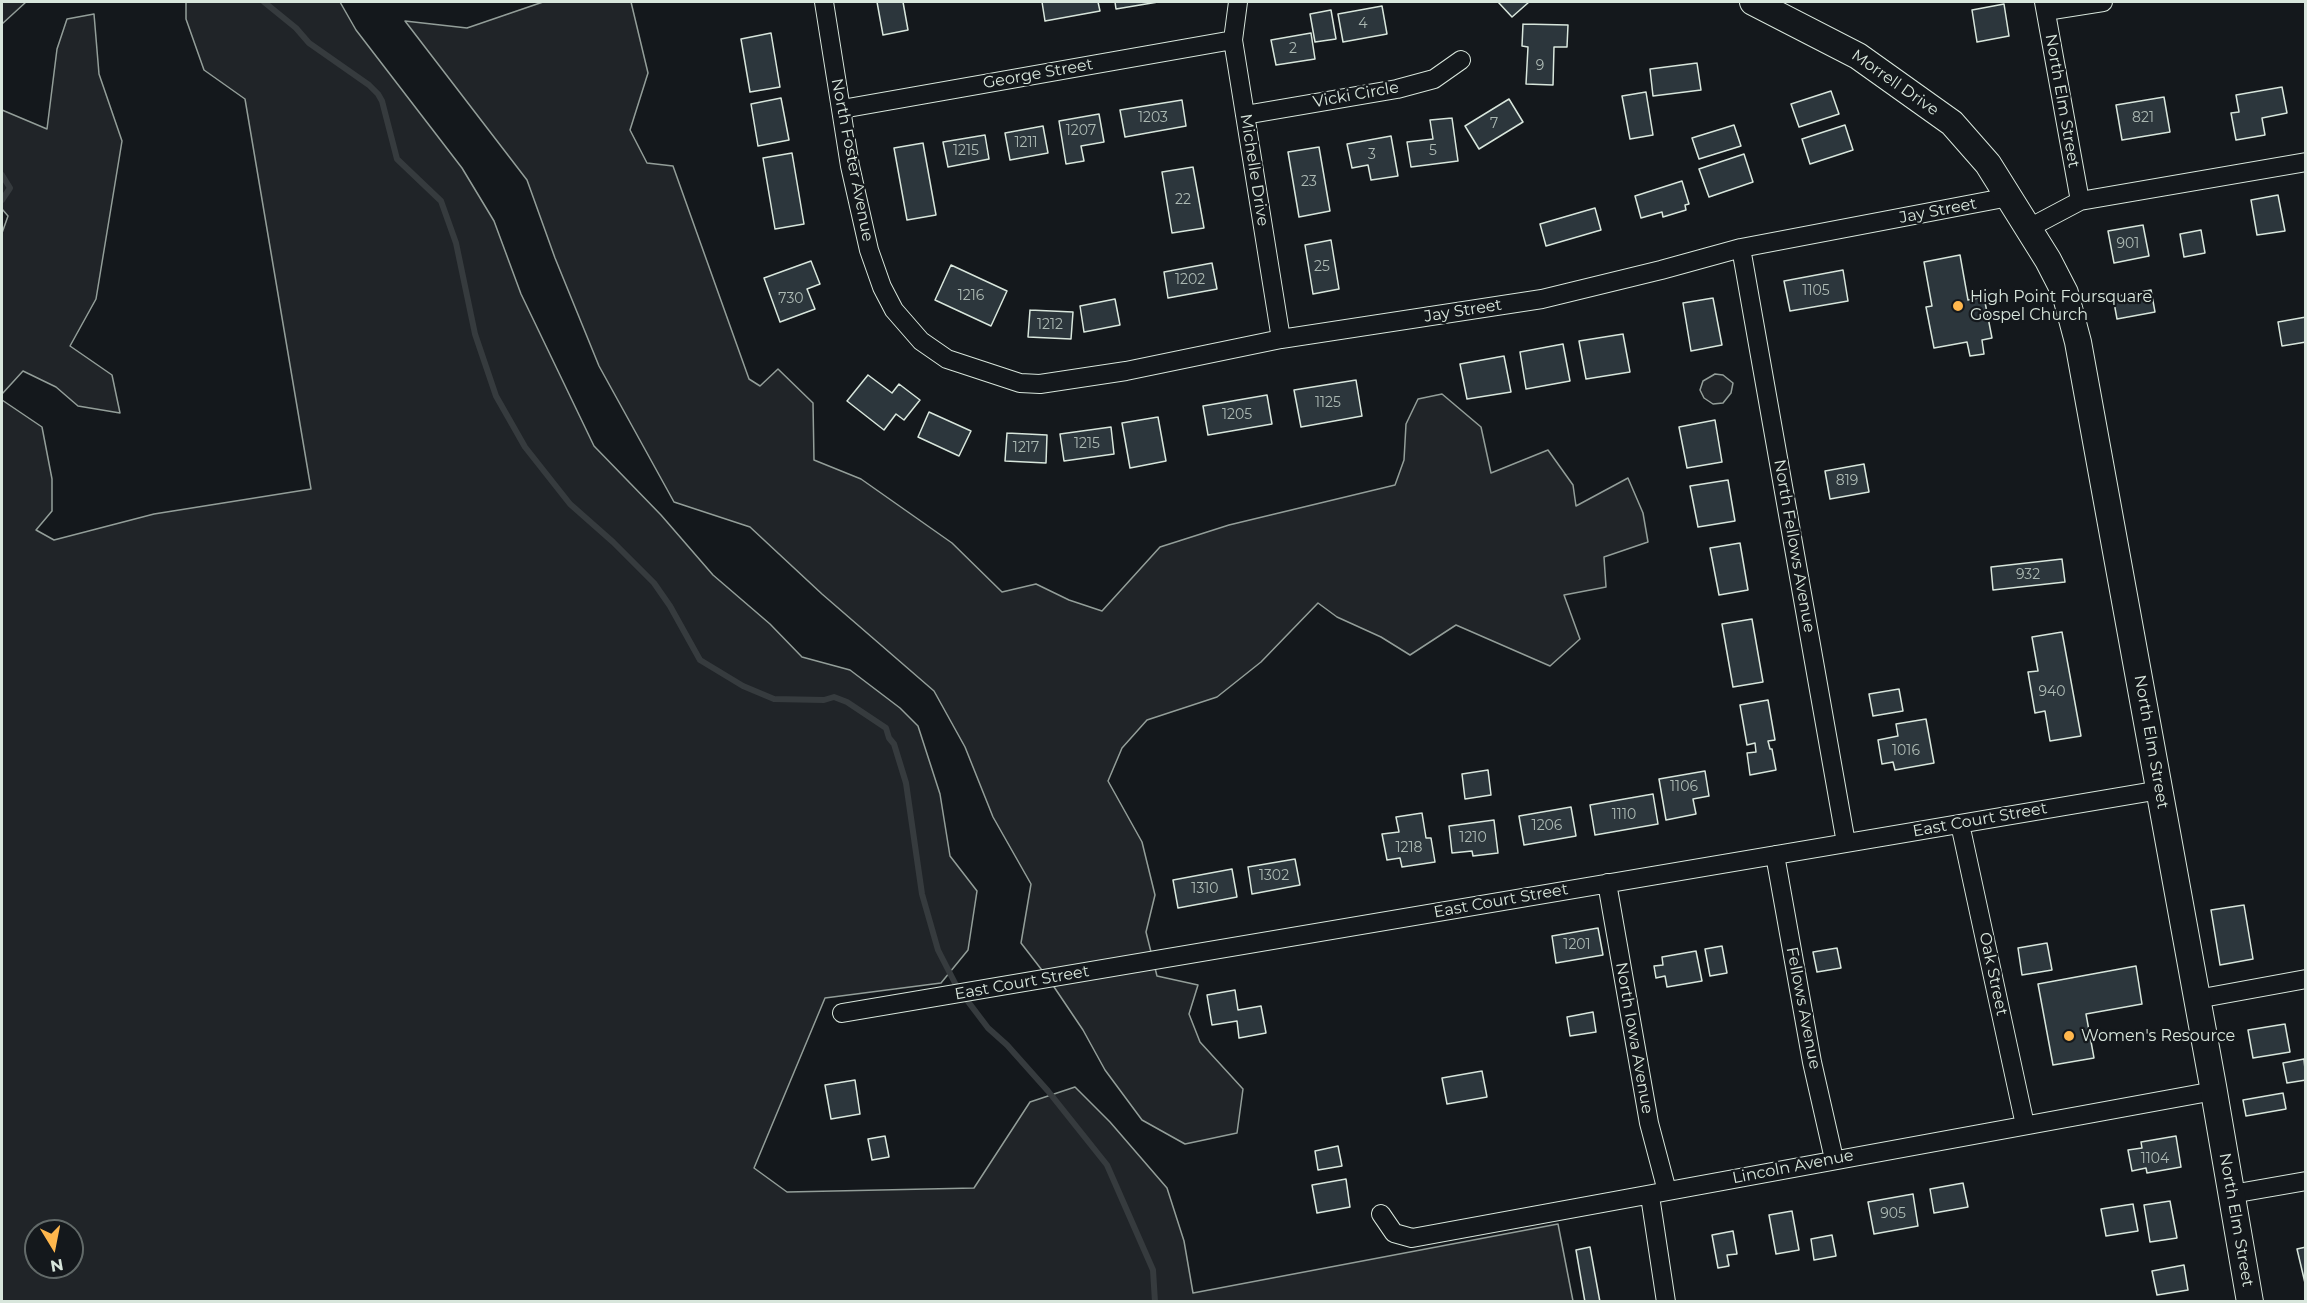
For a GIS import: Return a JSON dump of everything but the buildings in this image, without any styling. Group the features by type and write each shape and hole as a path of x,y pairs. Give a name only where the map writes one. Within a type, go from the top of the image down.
{"main road":[{"name":"Morrell Drive","path":"1753,2 1858,56 1952,123 1988,164 2009,197"},
{"name":"North Elm Street","path":"2009,197 2065,293 2078,342 2198,999 2250,1302"}],"street":[{"name":"North Foster Avenue","path":"824,2 855,187 869,250 882,286 894,310 921,341"},
{"name":"Michelle Drive","path":"1238,2 1233,40 1281,339"},
{"path":"2045,6 2103,2"},
{"name":"North Elm Street","path":"2045,6 2079,201"},
{"name":"George Street","path":"842,109 1233,40"},
{"name":"Vicki Circle","path":"1245,115 1425,82 1434,79 1461,60"},
{"path":"2029,228 2079,201 2306,162"},
{"name":"Jay Street","path":"921,341 947,358 988,374 1020,383 1040,384 1126,371 1281,339 1542,298 1661,270 1741,248 2009,197"},
{"name":"North Fellows Avenue","path":"1741,248 1846,843"},
{"name":"East Court Street","path":"842,1013 2160,790"},
{"name":"Oak Street","path":"1960,824 2025,1125"},
{"name":"Fellows Avenue","path":"1775,855 1812,1062 1834,1159"},
{"name":"North Iowa Avenue","path":"1607,883 1649,1123 1658,1193 1666,1302"},
{"path":"2198,999 2306,979"},
{"name":"Lincoln Avenue","path":"1381,1214 1394,1233 1412,1238 2214,1091"},
{"path":"2232,1194 2306,1181"}],"shaded area":[{"path":"2,2 26,2 2,24"},
{"path":"186,2 340,2 356,30 462,168 494,221 521,294 594,446 661,515 713,575 770,624 802,657 850,670 900,708 918,726 940,794 950,856 977,891 968,950 941,983 825,998 754,1168 787,1192 974,1188 1030,1102 1075,1087 1110,1122 1167,1188 1184,1241 1193,1293 1558,1224 1573,1301 2,1301 2,400 42,427 52,479 52,511 36,530 54,540 154,514 311,489 245,99 204,70 186,19"},
{"path":"543,2 631,2 648,73 630,130 647,163 673,166 749,379 760,386 778,369 813,403 814,460 861,479 952,543 1002,592 1036,584 1069,600 1102,611 1160,547 1229,525 1395,485 1404,460 1406,424 1418,399 1442,394 1481,427 1491,473 1548,450 1573,485 1576,506 1628,478 1643,513 1648,542 1604,557 1606,587 1564,595 1580,639 1550,666 1456,625 1410,655 1381,637 1337,617 1318,603 1261,662 1217,697 1147,720 1122,748 1108,781 1142,842 1155,895 1146,932 1157,976 1198,985 1189,1014 1200,1042 1243,1089 1237,1133 1185,1144 1142,1120 1105,1070 1083,1030 1021,943 1031,884 993,817 965,747 934,691 822,594 750,527 674,502 599,366 555,258 527,180 405,21 467,28"},
{"path":"94,14 99,74 122,141 96,299 70,346 112,375 120,413 78,406 56,387 23,371 2,394 2,233 8,216 2,209 2,110 47,129 57,49 67,19"},
{"path":"1715,374 1723,375 1733,383 1731,393 1723,403 1713,404 1704,398 1700,390 1703,381"}],"waterway":[{"path":"264,2 296,28 309,43 369,85 378,94 382,101 397,159 441,201 456,243 475,334 496,396 525,447 570,504 654,583 670,606 700,660 743,686 774,699 824,700 834,697 847,702 886,728 894,744 906,783 922,894 938,950 957,987 988,1028 1007,1045 1048,1091 1107,1165 1153,1270 1155,1302"},
{"path":"2,175 10,188 2,200"}],"place":[{"name":"High Point Foursquare Gospel Church","path":"1958,306"},
{"name":"Women's Resource","path":"2069,1036"}]}
